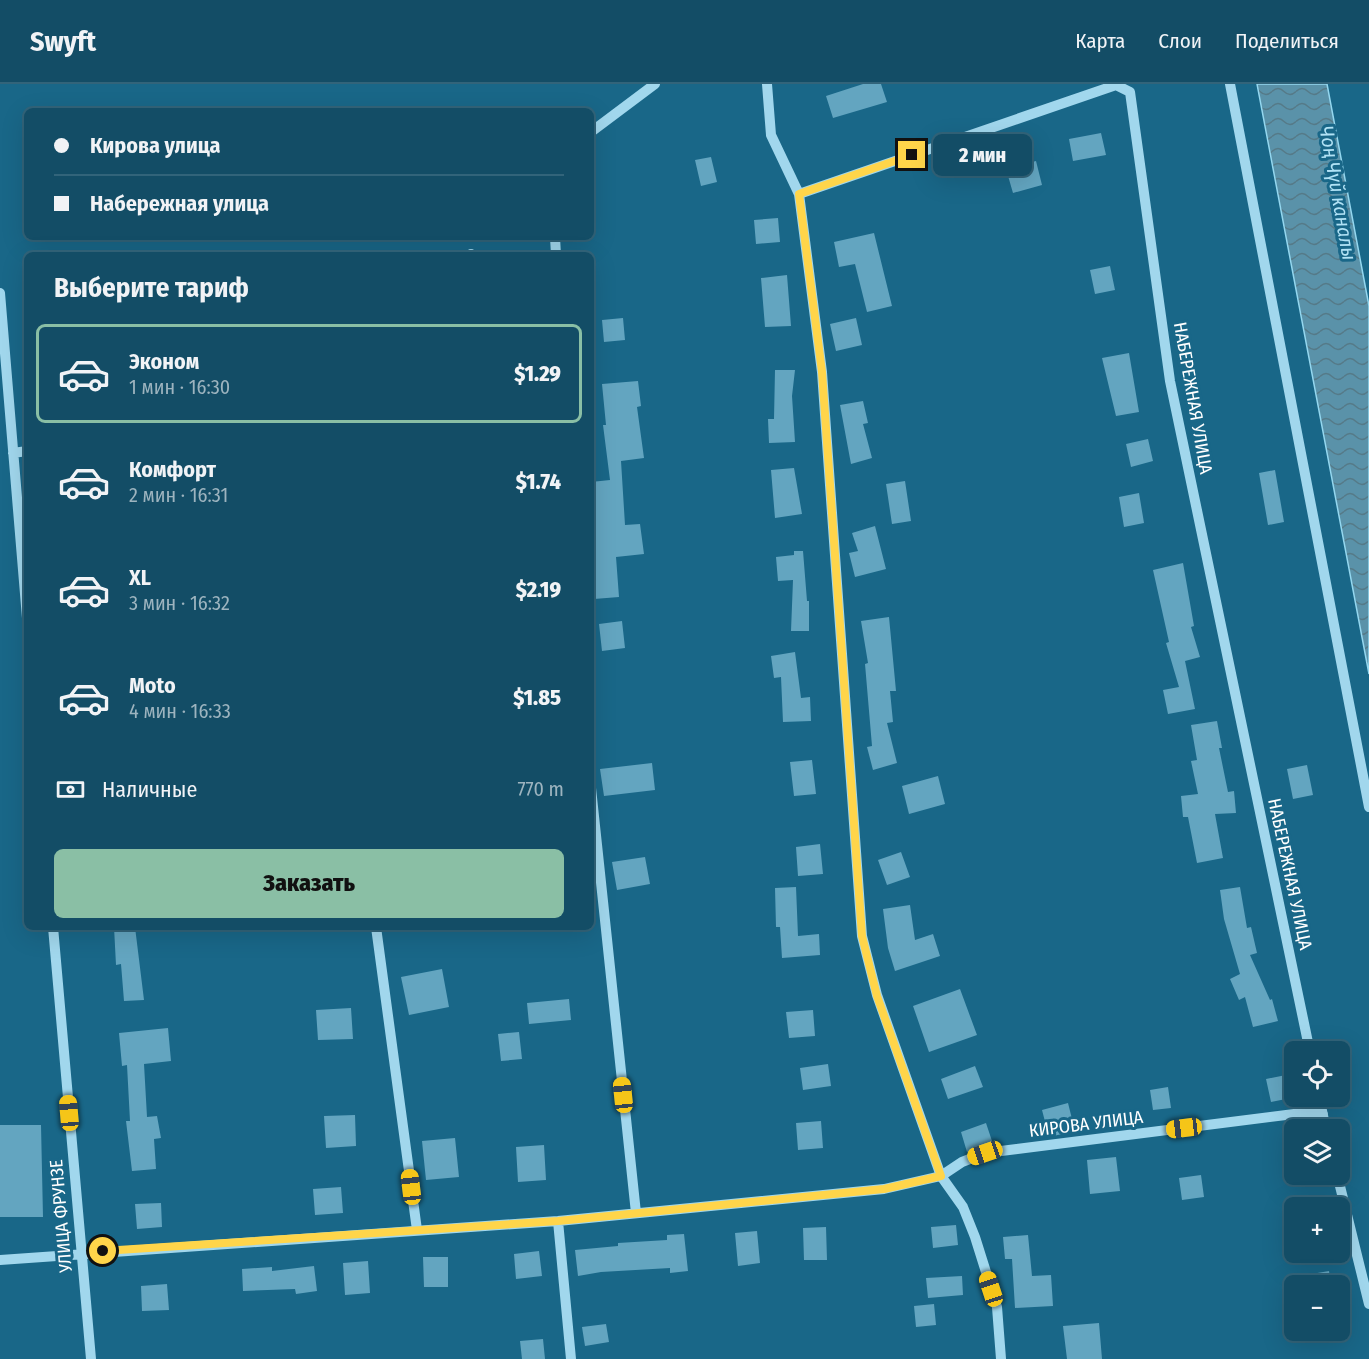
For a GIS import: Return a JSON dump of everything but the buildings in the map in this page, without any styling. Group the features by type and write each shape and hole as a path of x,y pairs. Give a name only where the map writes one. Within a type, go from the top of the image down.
{"street":[{"path":"594,130 655,84"},
{"path":"767,84 771,135 799,194 822,372 862,936 877,996 941,1176 963,1207 975,1237 997,1307 1001,1359"},
{"path":"1230,84 1369,807"},
{"name":"НАБЕРЕЖНАЯ УЛИЦА","path":"799,194 1116,85 1130,92 1170,381 1308,1041"},
{"path":"0,293 24,581"},
{"path":"13,453 24,451"},
{"path":"594,816 636,1214"},
{"name":"УЛИЦА ФРУНЗЕ","path":"53,930 90,1359"},
{"path":"376,930 417,1230"},
{"path":"1321,1107 1324,1119"},
{"name":"КИРОВА УЛИЦА","path":"0,1260 80,1252 558,1221 884,1189 941,1176 962,1161 985,1153 1302,1113 1323,1114"},
{"path":"1340,1185 1369,1304"},
{"path":"558,1221 571,1359"}],"water":[{"name":"Чоң Чүй каналы","path":"1257,84 1327,84 1369,306 1369,674"}],"route":[{"path":"103,1251 558,1221 884,1189 941,1176 877,996 862,936 822,372 799,194 912,155"}]}
